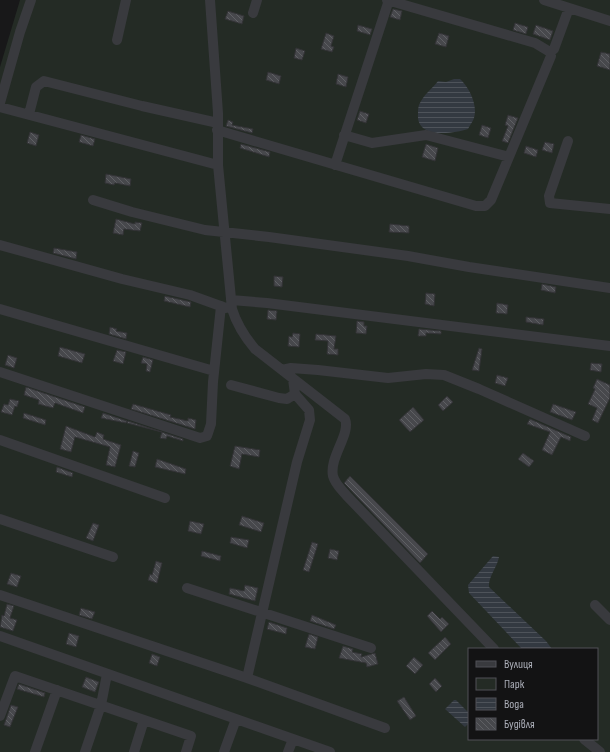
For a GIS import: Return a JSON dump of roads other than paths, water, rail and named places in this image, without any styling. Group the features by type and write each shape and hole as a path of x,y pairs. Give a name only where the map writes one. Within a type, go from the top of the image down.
{"street":[{"path":"0,103 20,32 31,0"},
{"path":"117,40 126,0"},
{"path":"210,0 218,126 218,165 224,232 232,305 244,336 255,348 345,419 346,423 334,459 332,475 335,482 346,496 493,648"},
{"path":"253,13 257,0"},
{"path":"335,165 388,0 535,43 550,52"},
{"path":"544,0 610,21"},
{"path":"550,52 554,49 569,8"},
{"path":"29,114 36,88 44,81 218,126 335,165 476,206 481,206 488,204 491,200 551,56 550,52"},
{"path":"0,107 218,165"},
{"path":"344,135 372,143 426,135 509,157"},
{"path":"568,141 549,196 550,203 610,209"},
{"path":"93,200 140,214 205,230 408,256 469,267 610,288"},
{"path":"0,245 122,279 190,296 221,306 267,303 610,346"},
{"path":"0,372 200,438 207,436 209,431 221,306"},
{"path":"0,309 214,371"},
{"path":"282,370 291,368 318,370 388,378 426,374 444,375 585,436"},
{"path":"247,678 297,462 310,420 309,410 296,394 293,379"},
{"path":"231,385 279,398 287,399 296,394"},
{"path":"0,440 165,498"},
{"path":"0,519 113,557"},
{"path":"187,588 372,648"},
{"path":"0,595 247,678 385,728"},
{"path":"596,605 610,620"},
{"path":"0,636 330,752"},
{"path":"85,752 101,705 108,674"},
{"path":"0,716 15,676 191,736 186,752"},
{"path":"36,752 57,690"},
{"path":"224,752 236,719"},
{"path":"134,752 144,720"},
{"path":"288,752 293,739"},
{"path":"585,740 600,752"}],"water":[{"path":"454,79 460,79 463,82 474,102 474,119 468,129 436,133 423,128 419,122 418,114 421,101 438,81 446,82"},
{"path":"493,556 499,557 489,583 489,587 546,641 551,648 521,648 469,593 468,585"},
{"path":"454,700 456,700 468,712 468,724 465,727 445,709"}]}
